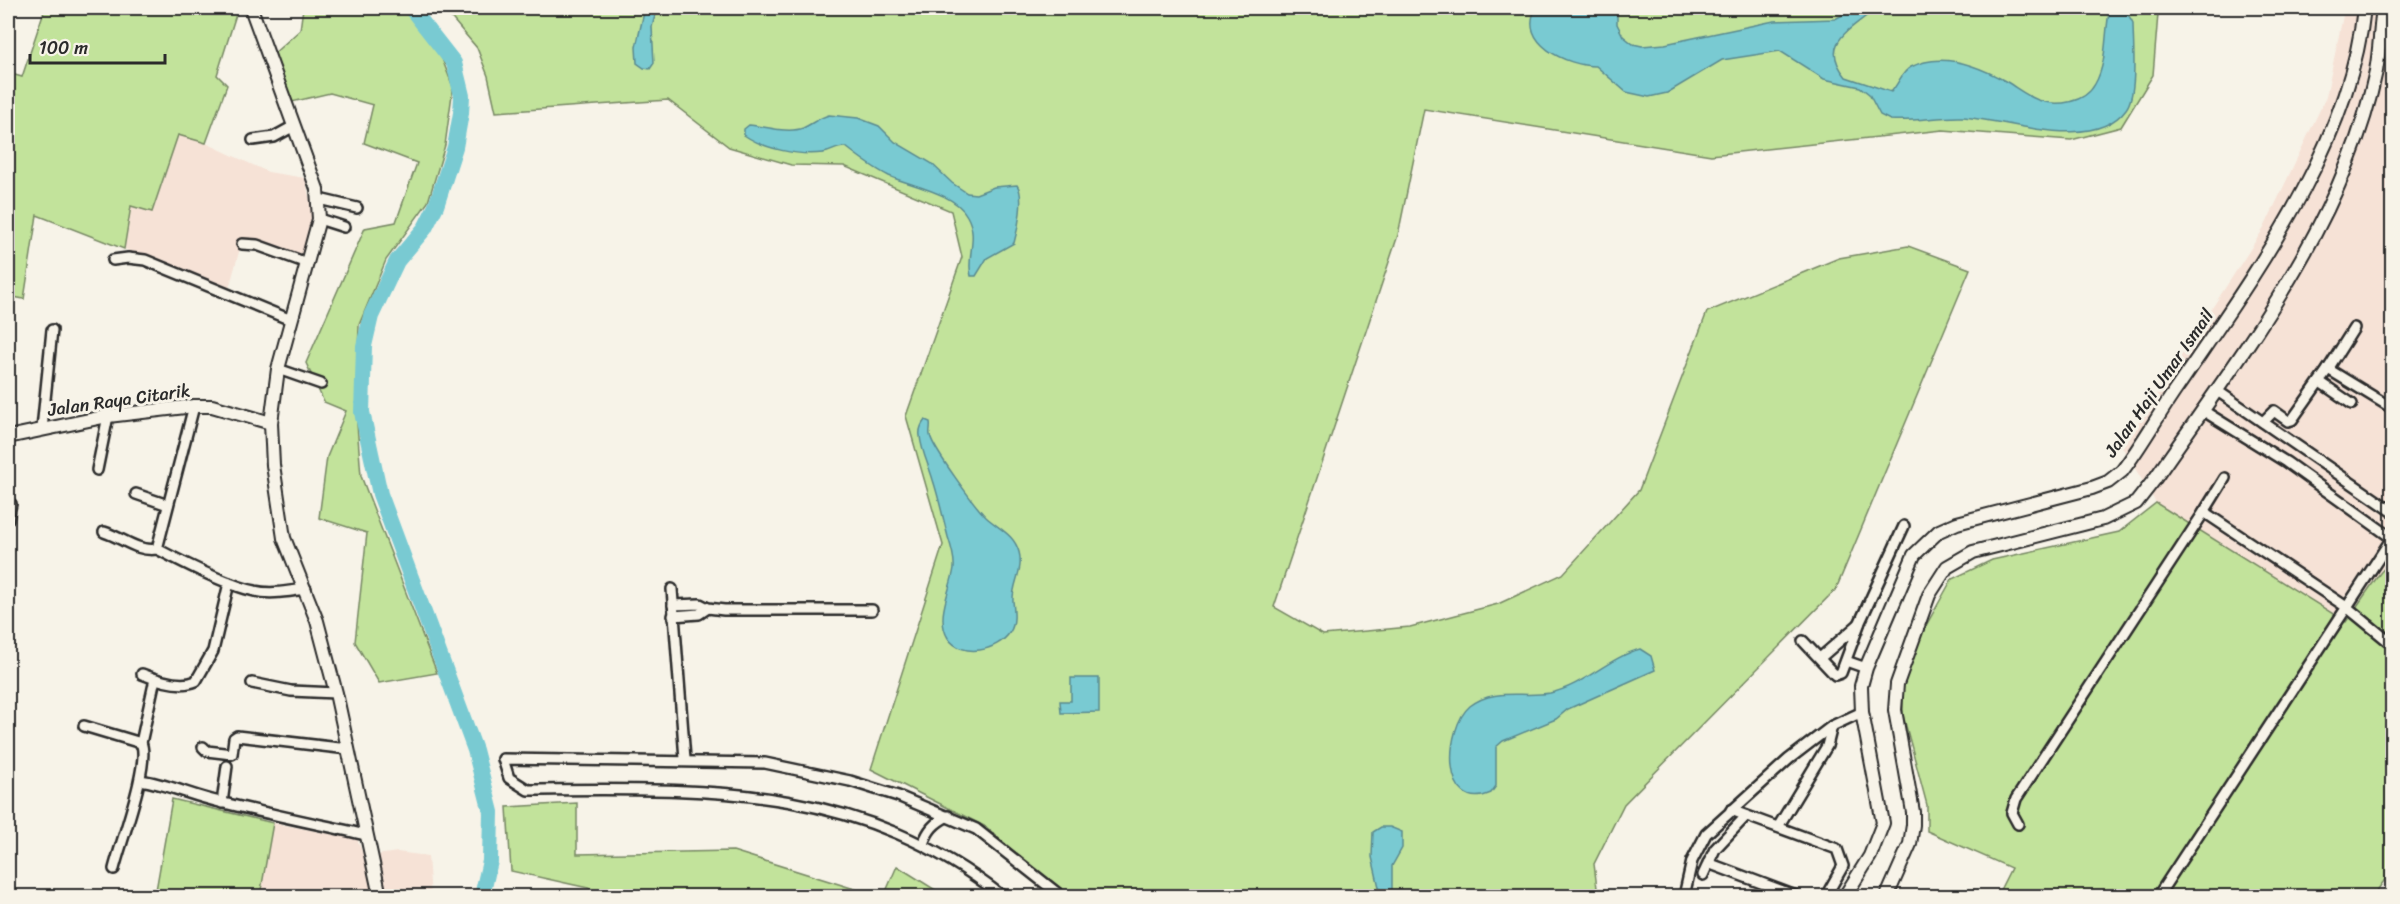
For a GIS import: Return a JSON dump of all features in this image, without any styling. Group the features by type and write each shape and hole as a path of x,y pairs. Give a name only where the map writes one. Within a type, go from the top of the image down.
{"main road":[{"path":"251,8 319,199 319,219 278,369 271,423 279,515 284,538 317,621 336,693 380,897"},
{"name":"Jalan Haji Umar Ismail","path":"1845,897 1870,856 1883,823 1862,712 1861,686 1866,668 1914,555 1939,531 1957,523 2108,482 2132,458 2245,289 2299,199 2336,117 2353,60 2364,8"},
{"path":"1887,897 1910,844 1913,825 1894,698 1929,595 1947,567 1973,552 2103,519 2136,503 2217,390 2324,218 2359,129 2376,70 2383,8"},
{"name":"Jalan Raya Citarik","path":"8,437 108,416 194,406 212,406 271,423"}],"street":[{"path":"253,140 274,137 294,126"},
{"path":"319,199 357,208"},
{"path":"319,219 344,227"},
{"path":"242,244 257,245 307,263"},
{"path":"113,260 128,258 145,260 291,320"},
{"path":"2263,422 2274,411 2290,422 2320,382 2354,328"},
{"path":"42,429 52,330"},
{"path":"278,369 321,384"},
{"path":"2328,369 2392,408"},
{"path":"2320,382 2352,404"},
{"path":"2217,390 2392,511"},
{"path":"157,549 194,406"},
{"path":"2158,897 2392,538 2286,462 2202,410"},
{"path":"97,470 108,416"},
{"path":"2019,824 2012,813 2016,799 2225,478"},
{"path":"136,494 168,505"},
{"path":"8,519 12,503"},
{"path":"2204,512 2348,608 2392,644"},
{"path":"1803,641 1835,675 1841,673 1860,622 1904,526"},
{"path":"104,532 137,548 157,549 229,583 255,592 273,593 306,589"},
{"path":"142,674 155,679 188,683 196,681 213,651 229,583"},
{"path":"672,589 685,759"},
{"path":"673,610 699,614 708,608 872,610"},
{"path":"1820,658 1860,622"},
{"path":"1846,661 1866,668"},
{"path":"114,869 140,780 144,751 141,743 155,679"},
{"path":"252,683 291,691 336,693"},
{"path":"1684,897 1692,861 1706,834 1731,810 1832,726 1862,712"},
{"path":"84,726 141,743"},
{"path":"1778,827 1827,746 1832,726"},
{"path":"202,747 207,751 232,754 234,738 237,736 348,749"},
{"path":"1002,897 923,844 847,814 763,796 682,789 528,790 509,778 503,759 685,759 765,763 850,781 898,796 948,816 994,841 1061,897"},
{"path":"222,803 227,766"},
{"path":"140,780 166,784 182,792 222,803 366,835"},
{"path":"1731,810 1837,849 1843,866 1826,897"},
{"path":"923,844 928,832 936,822 948,816"},
{"path":"1703,875 1715,849 1746,816"},
{"path":"1708,863 1796,897"}],"shaded area":[{"path":"2156,8 2392,8 2392,560 2380,573 2347,623 2156,503 2122,447 2264,228 2326,97 2344,11 2158,14"},
{"path":"178,135 206,143 268,172 305,178 313,215 301,262 242,241 227,296 146,257 124,249 131,205 152,211"},
{"path":"273,823 357,839 364,857 397,852 428,856 431,896 260,896"}],"green space":[{"path":"45,8 238,8 217,75 227,85 206,143 178,135 152,212 131,206 124,249 37,215 24,299 8,296 8,73 22,77"},
{"path":"303,8 402,8 439,51 453,87 445,145 428,202 386,260 359,325 356,411 361,476 437,673 379,683 355,642 367,533 319,518 327,457 346,411 324,402 306,363 365,228 396,222 417,163 364,143 373,105 330,93 292,102 271,56 300,30"},
{"path":"443,8 2156,8 2158,14 2153,75 2121,127 2071,140 1943,130 1711,155 1424,109 1398,235 1274,607 1323,635 1410,627 1498,604 1563,574 1639,490 1707,312 1839,258 1908,246 1970,269 1836,589 1624,804 1594,864 1598,896 1065,896 986,827 871,769 943,545 906,416 962,257 951,211 844,166 791,165 729,147 668,100 496,112 488,76 477,48"},
{"path":"2156,503 2346,622 2380,573 2392,560 2392,870 2373,896 1997,896 2011,868 1927,831 1927,805 1903,715 1903,667 1952,579 1992,560 2119,532"},
{"path":"172,799 273,823 260,896 155,896"},
{"path":"577,803 577,854 733,851 877,896 600,896 588,888 511,871 507,807"},
{"path":"897,866 945,896 884,896"}],"water":[{"path":"645,8 657,8 652,27 654,63 650,69 637,63 636,47"},
{"path":"1536,8 1617,8 1617,24 1623,36 1633,44 1642,46 1665,44 1774,21 1835,19 1856,8 1876,8 1849,30 1837,45 1835,54 1838,65 1846,77 1891,92 1911,67 1923,62 1948,60 1985,71 2034,98 2045,102 2062,103 2085,96 2095,84 2104,56 2110,8 2114,8 2124,11 2133,23 2132,92 2126,109 2112,122 2093,129 2072,132 2049,131 1963,117 1890,120 1880,115 1869,94 1860,87 1824,79 1780,51 1722,60 1667,93 1649,97 1626,92 1596,66 1572,62 1548,50 1533,32 1532,21"},
{"path":"829,115 858,118 879,126 895,142 931,163 952,183 967,193 976,194 994,187 1017,185 1021,204 1014,243 987,258 976,276 971,276 972,232 967,216 953,201 889,176 846,147 813,154 792,152 771,148 744,135 744,129 749,125 797,130"},
{"path":"925,420 930,422 933,442 955,477 986,517 1010,536 1019,552 1020,565 1013,595 1013,625 1004,639 989,648 962,649 954,645 944,630 943,612 954,560 937,494 923,452 920,430"},
{"path":"1640,649 1651,656 1655,670 1568,709 1556,719 1503,741 1496,747 1496,786 1491,793 1475,796 1463,792 1456,781 1452,766 1452,749 1461,717 1470,706 1479,700 1499,695 1540,694 1562,689 1628,653"},
{"path":"1071,678 1099,678 1099,712 1061,713 1060,701 1071,701"},
{"path":"1381,827 1390,827 1402,832 1402,848 1392,866 1392,896 1381,896 1372,857 1373,832"}],"waterway":[{"path":"411,8 454,63 462,96 461,113 455,147 436,206 425,228 397,261 371,316 364,346 362,412 380,494 475,750 491,812 490,861 482,896"}]}
